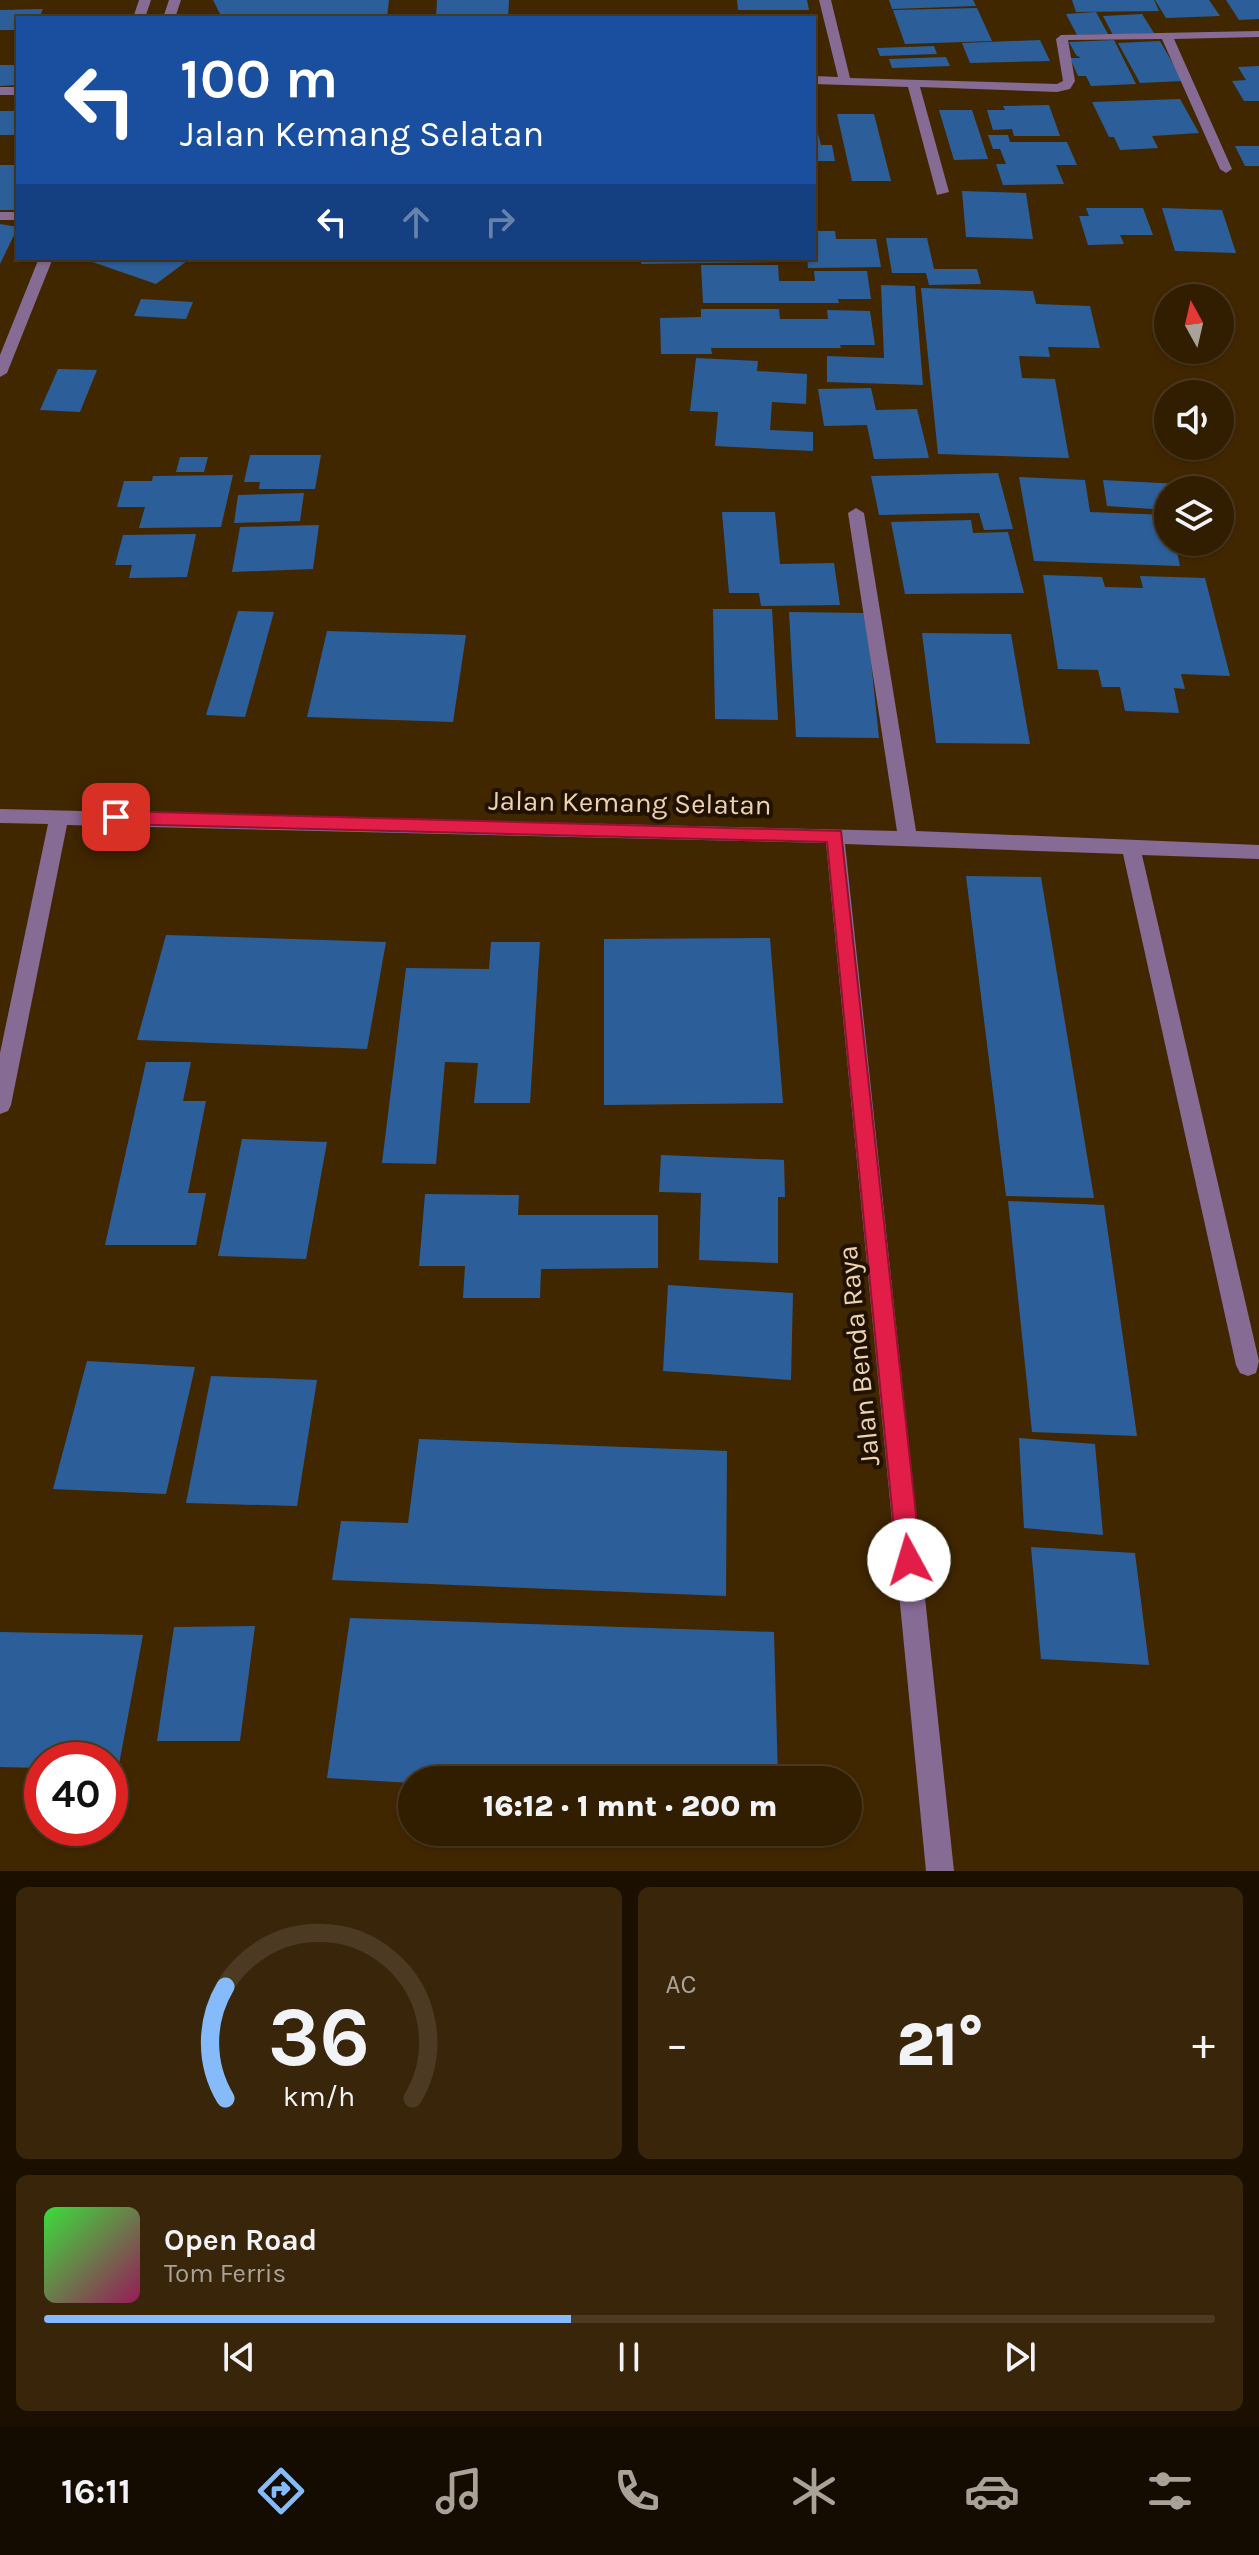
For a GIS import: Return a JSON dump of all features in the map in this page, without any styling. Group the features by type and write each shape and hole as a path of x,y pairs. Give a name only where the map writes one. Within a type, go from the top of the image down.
{"street":[{"path":"825,0 845,80"},
{"path":"816,80 1063,87 1069,81 1062,39 1065,37 1259,34"},
{"path":"1166,35 1226,169"},
{"path":"913,82 942,192"},
{"path":"0,373 4,351 45,260"},
{"path":"856,513 908,838"},
{"name":"Jalan Kemang Selatan","path":"0,816 908,838 1259,852"},
{"path":"0,1105 59,816"},
{"name":"Jalan Benda Raya","path":"835,836 940,1871"},
{"path":"1131,847 1248,1365"}],"building":[{"path":"213,0 389,0 387,16 220,14"},
{"path":"437,0 509,0 508,16 436,16"},
{"path":"737,0 807,0 809,10 738,10"},
{"path":"889,0 973,0 976,6 892,9"},
{"path":"1072,0 1154,0 1159,11 1076,12"},
{"path":"1155,0 1209,0 1220,16 1166,18"},
{"path":"1226,0 1259,0 1259,19 1239,20"},
{"path":"977,8 992,41 905,44 893,10"},
{"path":"43,9 40,16 16,16 16,30 0,30 0,10"},
{"path":"1096,12 1108,34 1077,35 1066,14"},
{"path":"1142,14 1154,33 1113,35 1103,16"},
{"path":"1040,40 1050,61 970,63 962,43"},
{"path":"1114,40 1136,84 1091,86 1086,76 1078,76 1070,58 1081,58 1069,42"},
{"path":"1160,41 1183,81 1140,83 1118,43"},
{"path":"934,46 937,54 880,56 877,48"},
{"path":"946,57 950,66 892,68 889,59"},
{"path":"0,65 16,65 16,85 0,86"},
{"path":"1259,66 1259,101 1244,101 1232,81 1246,80 1238,67"},
{"path":"1180,99 1199,133 1152,136 1158,148 1120,150 1114,137 1109,137 1092,102"},
{"path":"1049,105 1060,136 1014,136 1012,129 993,130 987,110 1005,110 1003,106"},
{"path":"939,110 972,110 988,159 954,160"},
{"path":"0,111 16,111 16,135 0,135"},
{"path":"837,114 874,114 891,181 852,181"},
{"path":"816,126 821,145 832,145 835,161 816,161"},
{"path":"988,135 1008,135 1010,142 1067,142 1077,165 1056,165 1064,184 1003,185 996,164 1006,164 1000,149 993,149"},
{"path":"1235,146 1259,146 1259,166 1245,166"},
{"path":"0,165 16,165 16,210 0,210"},
{"path":"962,191 1026,193 1033,239 966,237"},
{"path":"1086,208 1143,208 1153,235 1120,235 1124,244 1088,245 1079,216 1089,216"},
{"path":"1162,208 1222,210 1236,253 1175,251"},
{"path":"0,224 16,227 16,231 0,264"},
{"path":"816,231 835,231 836,239 876,239 881,267 808,268 807,260 816,260"},
{"path":"886,238 927,238 934,269 977,269 981,284 929,285 926,273 892,273"},
{"path":"87,260 188,260 156,284"},
{"path":"641,260 776,260 776,262 641,264"},
{"path":"701,265 778,265 779,281 815,281 814,271 867,271 871,299 838,299 839,303 703,303"},
{"path":"881,285 915,286 923,385 827,382 827,356 884,358"},
{"path":"921,288 1033,291 1036,304 1090,306 1100,348 1048,347 1050,357 1019,356 1022,378 1055,379 1069,458 938,454"},
{"path":"141,299 193,302 186,319 134,316"},
{"path":"701,309 779,309 780,319 828,319 827,310 870,311 875,345 711,348 712,354 661,354 660,318 701,317"},
{"path":"696,358 758,361 757,371 807,374 806,404 772,402 770,430 813,432 813,451 715,446 718,412 690,411"},
{"path":"58,369 97,370 80,412 40,410"},
{"path":"871,388 876,410 917,409 929,458 874,459 867,425 824,426 818,389"},
{"path":"250,455 321,455 315,489 259,489 260,482 244,482"},
{"path":"180,457 208,457 204,472 176,472"},
{"path":"998,473 1013,529 984,530 979,513 879,515 871,476"},
{"path":"233,475 221,527 139,528 145,507 117,507 124,481 152,481 153,476"},
{"path":"1019,477 1085,480 1090,512 1154,514 1154,556 1178,556 1180,566 1034,561"},
{"path":"1103,480 1154,483 1154,509 1107,506"},
{"path":"304,493 300,521 234,523 238,495"},
{"path":"722,512 775,512 780,564 834,563 840,605 761,606 759,593 729,593"},
{"path":"971,520 973,533 1008,532 1024,593 905,594 891,522"},
{"path":"319,525 313,569 232,572 240,527"},
{"path":"196,534 187,577 129,578 132,565 115,565 123,535"},
{"path":"1043,575 1102,577 1105,587 1143,588 1140,576 1205,578 1230,676 1181,674 1185,689 1174,688 1179,713 1125,711 1120,687 1102,687 1098,670 1058,669"},
{"path":"713,609 772,609 778,720 715,719"},
{"path":"238,611 274,612 245,717 206,715"},
{"path":"789,612 866,613 879,738 796,737"},
{"path":"327,631 466,635 453,722 307,717"},
{"path":"922,633 1011,634 1030,744 936,743"},
{"path":"966,876 1041,877 1094,1198 1006,1196"},
{"path":"166,935 386,942 367,1049 137,1040"},
{"path":"770,938 783,1103 604,1105 604,939"},
{"path":"491,942 540,942 530,1103 474,1103 478,1063 445,1062 436,1164 382,1163 406,968 489,969"},
{"path":"146,1062 191,1062 183,1101 206,1101 188,1193 206,1193 196,1245 105,1245"},
{"path":"242,1139 327,1142 306,1259 218,1256"},
{"path":"661,1155 784,1160 785,1197 778,1197 778,1263 699,1260 701,1193 659,1192"},
{"path":"425,1194 519,1195 518,1215 658,1215 658,1268 541,1269 540,1298 463,1298 465,1266 419,1266"},
{"path":"1008,1201 1104,1205 1137,1436 1032,1432"},
{"path":"668,1285 793,1293 791,1380 663,1371"},
{"path":"87,1361 195,1367 166,1494 53,1489"},
{"path":"211,1376 317,1380 297,1506 186,1503"},
{"path":"1019,1438 1095,1444 1103,1535 1024,1528"},
{"path":"419,1439 727,1451 726,1596 332,1580 341,1521 408,1523"},
{"path":"1031,1547 1135,1553 1149,1665 1041,1659"},
{"path":"350,1618 774,1632 778,1766 398,1766 398,1782 327,1778"},
{"path":"255,1626 240,1741 157,1741 174,1627"},
{"path":"0,1632 143,1635 123,1742 24,1742 24,1768 0,1767"}],"route":[{"path":"116,817 835,836 909,1560"}]}
